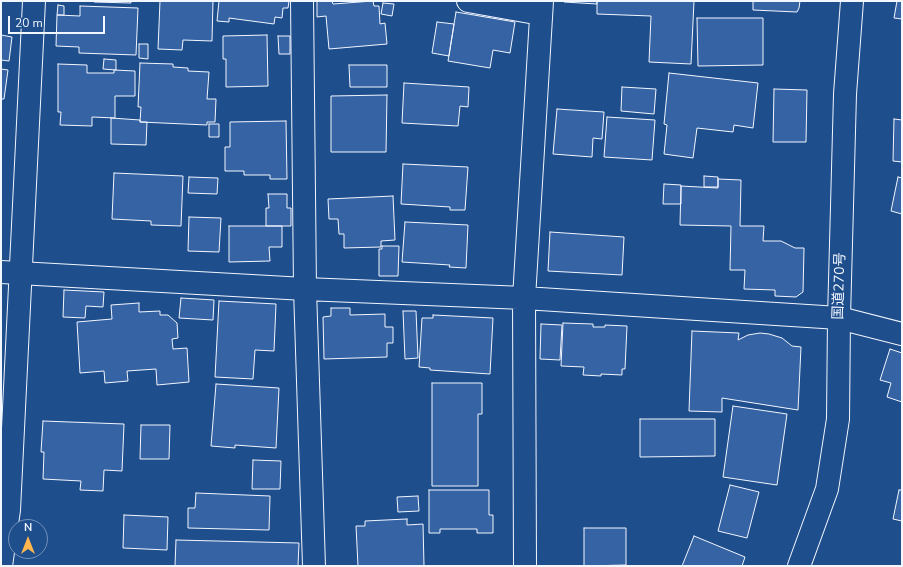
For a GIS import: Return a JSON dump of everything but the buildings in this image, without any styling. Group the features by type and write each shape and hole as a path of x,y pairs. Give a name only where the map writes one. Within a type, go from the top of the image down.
{"main road":[{"path":"1,566 9,510 11,273 34,1"},
{"path":"302,1 304,289 314,566"},
{"path":"468,1 542,8 524,298 524,566"},
{"name":"国道270号","path":"799,566 827,489 838,419 839,318 846,94 852,1"},
{"path":"11,273 304,289 524,298 839,318 902,334"}]}
